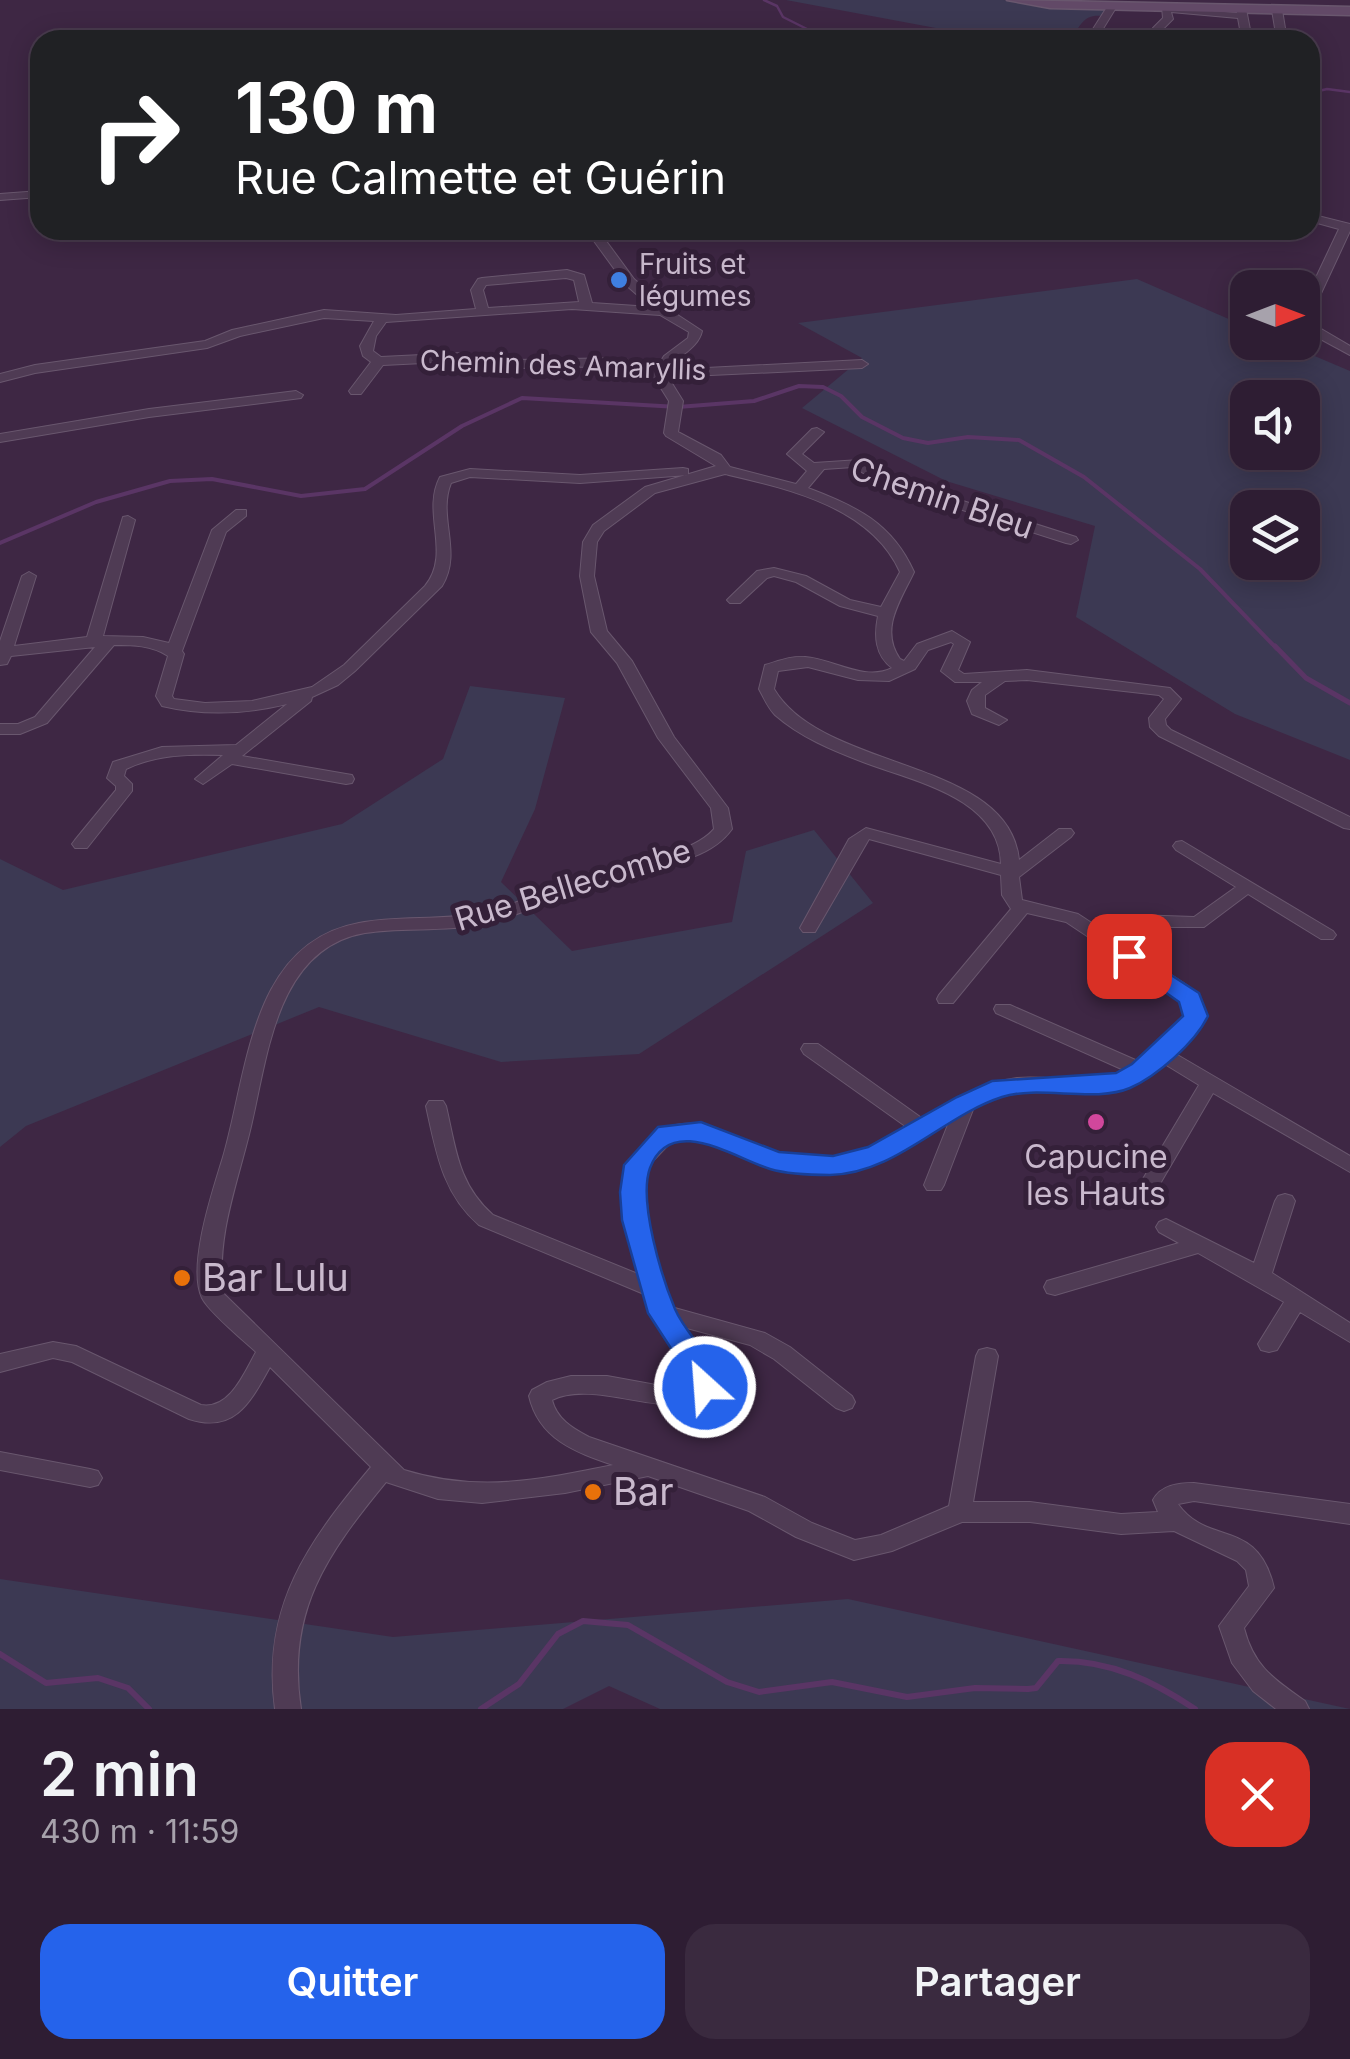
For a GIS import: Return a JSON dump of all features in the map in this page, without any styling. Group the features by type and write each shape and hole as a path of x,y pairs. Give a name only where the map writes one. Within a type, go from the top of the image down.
{"main road":[{"path":"1014,0 1242,12 1350,11"}],"street":[{"path":"1097,30 1112,6"},
{"path":"1156,30 1168,19 1165,10 1242,12 1245,30"},
{"path":"1277,10 1280,30"},
{"path":"0,197 30,195"},
{"path":"1320,220 1348,228 1304,317 1305,325 1350,351"},
{"path":"599,240 630,282 663,311 691,326 697,336 669,359 659,374 676,409 672,433 716,457 726,470"},
{"path":"483,311 477,290 482,282 567,274 581,280 586,306"},
{"path":"0,378 35,369 208,344 318,315 352,314 382,319 586,306 663,311"},
{"name":"Chemin des Amaryllis","path":"382,319 366,348 379,361 451,357 516,364 622,362 659,374 862,364"},
{"path":"356,391 379,361"},
{"path":"0,438 148,412 296,395"},
{"name":"Chemin Bleu","path":"814,468 794,454 817,432"},
{"name":"Chemin Bleu","path":"799,489 814,468 836,462 855,463 889,482 1071,540"},
{"path":"204,779 310,694 332,682 406,614 443,572 445,555 436,496 444,480 470,473 580,479 726,470 799,489 857,515 882,535 905,563 907,572 885,613 883,636 890,660 903,668"},
{"name":"Rue Bellecombe","path":"648,1467 564,1484 482,1494 438,1490 396,1477 266,1354 212,1296 206,1264 210,1232 235,1150 266,1022 282,984 299,959 330,938 353,929 488,918 586,879 706,846 723,829 719,808 666,738 624,662 599,632 587,576 592,535 612,517 661,485 726,470"},
{"path":"241,513 230,526 220,530 174,652 176,662 164,696 174,705 234,706 310,694"},
{"path":"0,729 20,729 41,720 101,642 128,520"},
{"path":"735,600 762,574 774,572 801,578 844,603 885,613"},
{"path":"29,576 2,655 101,642 155,642 174,652"},
{"path":"1177,1521 1121,1524 1030,1512 960,1512 884,1544 854,1550 804,1530 757,1504 554,1430 541,1413 540,1396 556,1384 578,1383 678,1398 695,1396 705,1387 703,1374 659,1301 636,1220 637,1165 667,1134 701,1132 776,1161 833,1166 876,1154 966,1103 1001,1088 1020,1084 1108,1085 1141,1070 1191,1025 1195,1007 1181,990 1058,912 1022,907 1012,899 1013,855 1006,838 982,811 948,788 792,724 770,698 766,682 772,668 794,660 818,661 864,678 894,675 913,662 922,647 952,636 962,642 950,664 949,671 954,677 977,680 1011,674 1164,691 1173,699 1156,718 1165,732 1350,824"},
{"path":"999,720 978,710 974,701 992,681 1011,674"},
{"path":"81,844 124,791 124,784 115,778 119,766 145,756 234,754 346,780"},
{"path":"810,928 858,838 866,833 1012,873"},
{"path":"1012,873 1065,834"},
{"path":"1182,846 1327,935"},
{"path":"1104,938 1134,921 1198,924 1248,886"},
{"path":"946,999 1022,907"},
{"path":"1003,1009 1141,1070"},
{"path":"811,1049 922,1128"},
{"path":"1160,1053 1350,1165"},
{"path":"1147,1189 1210,1082"},
{"path":"934,1185 966,1103"},
{"path":"436,1106 456,1190 467,1206 486,1220 659,1301 757,1339 782,1353 844,1402"},
{"path":"1260,1276 1286,1202"},
{"path":"1166,1227 1348,1327"},
{"path":"1055,1287 1200,1244"},
{"path":"1269,1344 1296,1300"},
{"path":"2,1365 45,1351 76,1354 196,1413 211,1416 236,1404 266,1354"},
{"path":"960,1512 987,1356"},
{"path":"0,1461 90,1478"},
{"path":"288,1709 281,1669 303,1584 339,1521 384,1466"},
{"path":"1296,1709 1248,1673 1236,1648 1231,1626 1262,1588 1254,1563 1226,1540 1177,1521 1167,1512 1166,1500 1194,1492 1350,1514"}],"shaded area":[{"path":"786,0 1003,0 1106,7 1102,16 1091,17 1078,30 946,30"},
{"path":"1137,279 1230,320 1230,360 1320,358 1350,371 1350,760 1235,714 1076,617 1095,526 946,481 802,408 862,358 798,323"},
{"path":"470,686 565,698 535,809 501,882 572,951 732,922 746,851 814,830 873,903 639,1054 501,1062 319,1007 26,1126 0,1147 0,859 63,890 342,824 443,759"},
{"path":"0,1579 393,1637 848,1599 1350,1709 660,1709 609,1686 563,1709 0,1709"}],"waterway":[{"path":"764,0 777,6 783,17 809,30"},
{"path":"1320,91 1350,92"},
{"path":"0,543 96,502 170,481 212,479 301,496 365,489 462,426 522,398 678,407 754,401 799,386 823,387 841,396 862,417 903,438 928,443 968,437 1019,440 1084,477 1200,569 1277,649"},
{"path":"1275,646 1306,678 1350,703"},
{"path":"481,1709 519,1684 558,1634 583,1621 628,1625 727,1682 759,1692 832,1682 907,1697 975,1688 1028,1689 1036,1688 1058,1661 1113,1668 1195,1709"},
{"path":"0,1654 46,1683 98,1678 128,1688 149,1709"}],"place":[{"name":"Fruits et légumes","path":"619,280"},
{"name":"Capucine les Hauts","path":"1096,1122"},
{"name":"Bar Lulu","path":"182,1278"},
{"name":"Bar","path":"593,1492"}],"route":[{"path":"705,1387 703,1374 662,1313 636,1220 637,1165 655,1143 667,1134 701,1132 776,1161 833,1166 876,1154 966,1103 1001,1088 1020,1084 1121,1082 1141,1070 1191,1025 1195,1016 1190,998 1129,956"}]}
